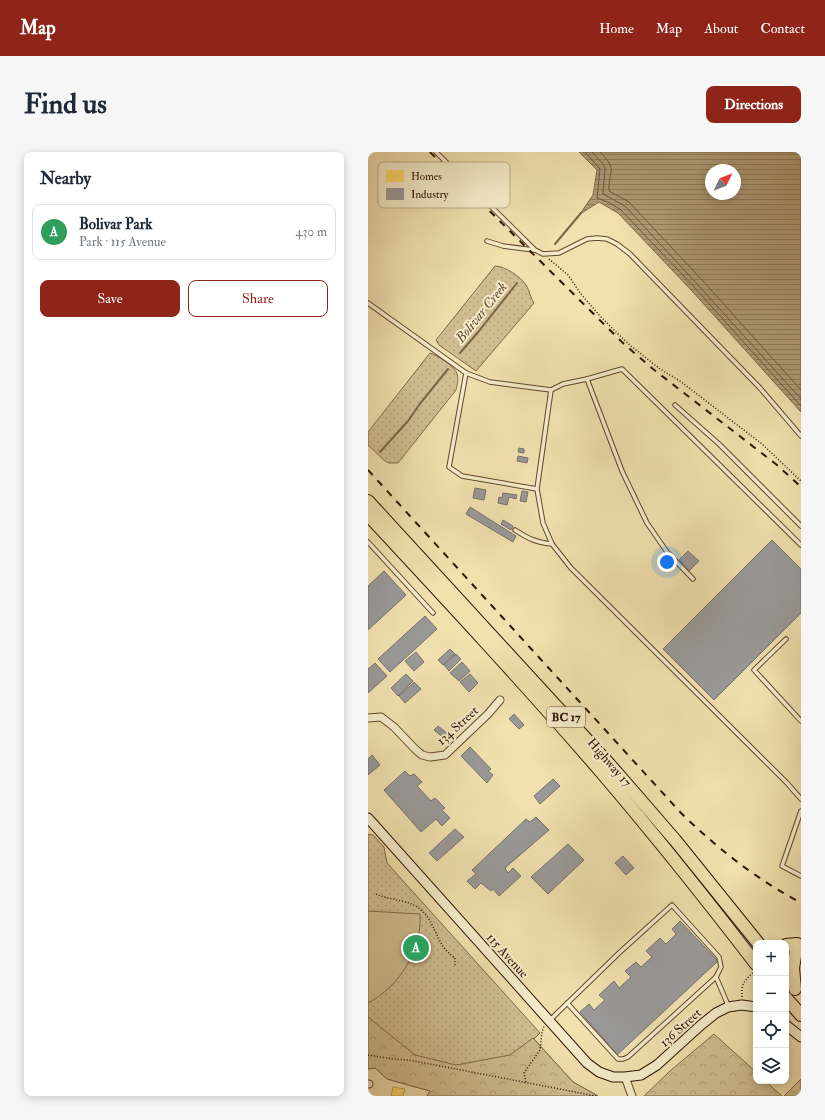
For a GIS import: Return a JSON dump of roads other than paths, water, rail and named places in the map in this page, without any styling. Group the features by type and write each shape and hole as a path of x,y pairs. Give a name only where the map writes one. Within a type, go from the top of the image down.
{"highway":[{"name":"Highway 17","path":"368,501 515,661 645,806 757,940"},
{"name":"Highway 17","path":"368,515 488,645 601,772 675,861 753,965"},
{"path":"795,943 793,968 798,992"},
{"path":"789,982 798,992"},
{"path":"789,1001 801,1015"}],"street":[{"name":"134 Street","path":"368,718 381,717 394,727 422,755 430,757 445,755 488,714 500,700"},
{"name":"115 Avenue","path":"368,818 587,1063 599,1072 613,1077 625,1077"},
{"name":"136 Street","path":"625,1077 641,1075 657,1065 716,1013 728,1007 742,1005 753,1006"},
{"path":"789,1027 801,1037"},
{"path":"625,1077 632,1096"}],"lane":[{"path":"436,152 446,162"},
{"path":"493,208 535,250 543,254 560,253 587,238 607,239 617,244 630,254 760,388 801,436"},
{"path":"487,241 503,246 535,250"},
{"path":"368,303 466,373 490,382 551,390 562,384 622,370 801,545"},
{"path":"466,373 449,468 462,476 537,489"},
{"path":"587,379 622,471 647,523 666,552 693,580"},
{"path":"551,390 537,489 542,523 552,544 571,568 787,783 801,799"},
{"path":"675,405 719,444 801,526"},
{"path":"515,530 538,542 552,544"},
{"path":"368,542 433,613"},
{"path":"786,639 754,670 801,721"},
{"path":"801,810 782,866 801,876"},
{"path":"549,1020 619,953 672,905 719,957 721,967 716,977 628,1057 623,1059 618,1059 567,1003"},
{"path":"716,977 728,1007"}],"water":[{"path":"579,152 801,152 801,412 692,291 618,213 599,202 580,214 593,195 597,170"}],"waterway":[{"name":"Bolivar Creek","path":"555,244 581,213"},
{"name":"Bolivar Creek","path":"460,353 517,283"},
{"name":"Bolivar Creek","path":"380,452 408,421 448,369"}],"railway":[{"path":"430,152 440,162"},
{"path":"487,208 624,344 653,369 777,465 801,487"},
{"path":"368,470 681,813 723,851 753,873 801,903"}],"place":[{"name":"Bolivar Park","path":"416,948"}]}
